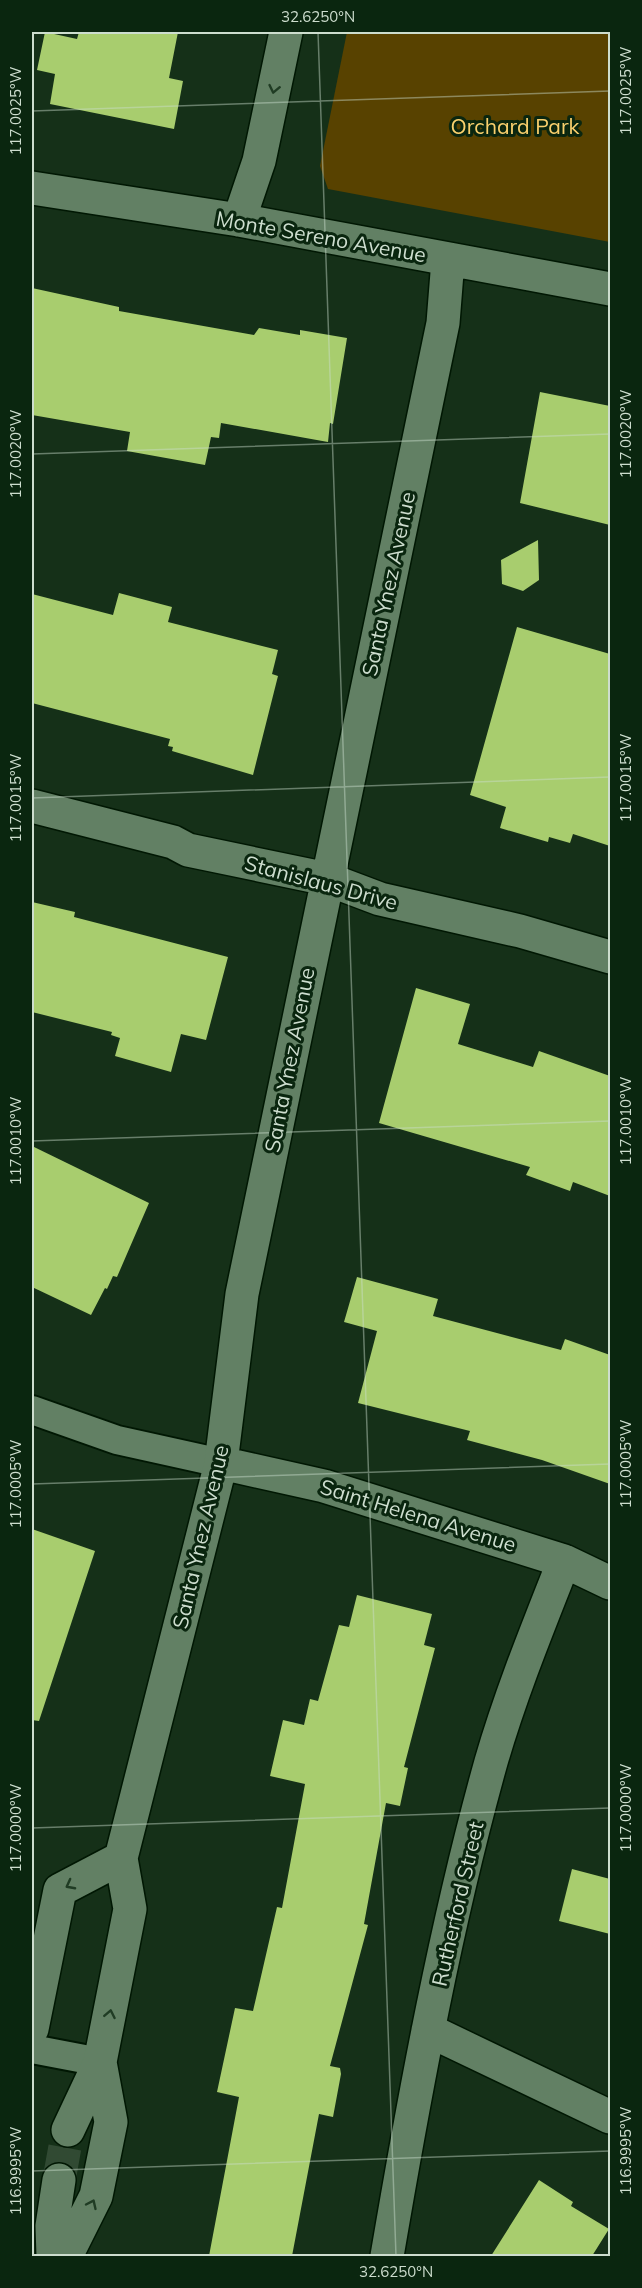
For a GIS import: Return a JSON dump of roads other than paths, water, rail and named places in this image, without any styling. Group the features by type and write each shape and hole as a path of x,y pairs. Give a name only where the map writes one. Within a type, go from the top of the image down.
{"street":[{"path":"239,220 259,161 286,32"},
{"name":"Monte Sereno Avenue","path":"32,189 239,220 610,289"},
{"name":"Santa Ynez Avenue","path":"68,2130 100,2062 130,1909 121,1858 221,1463 242,1294 440,334 448,260"},
{"name":"Stanislaus Drive","path":"32,806 173,842 188,850 327,879 380,899 520,931 610,957"},
{"name":"Saint Helena Avenue","path":"221,1463 324,1486 564,1561 610,1583"},
{"name":"Rutherford Street","path":"387,2256 428,2030 491,1762 513,1695 564,1561"},
{"path":"32,2029 60,1890 121,1858"},
{"path":"428,2030 610,2116"},
{"name":"Santa Ynez Avenue","path":"66,2256 96,2196 111,2122 100,2062"},
{"path":"46,2236 59,2180"}],"lane":[{"path":"32,1410 117,1440 221,1463"},
{"path":"32,2049 100,2062"}],"tunnel":[{"path":"59,2180 68,2130"}],"park label":[{"name":"Orchard Park","path":"515,127"}]}
